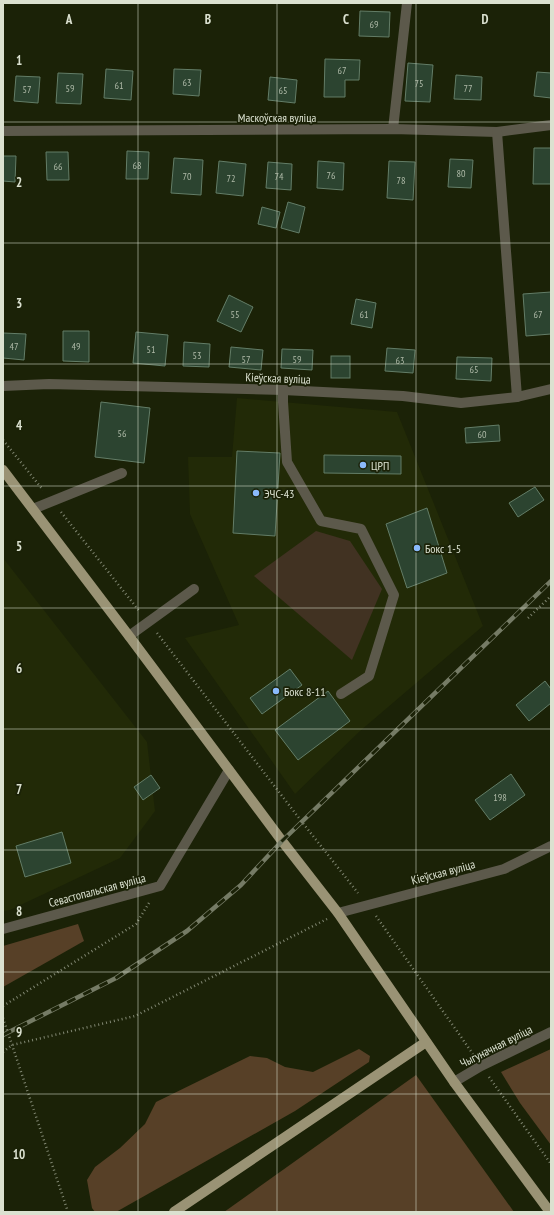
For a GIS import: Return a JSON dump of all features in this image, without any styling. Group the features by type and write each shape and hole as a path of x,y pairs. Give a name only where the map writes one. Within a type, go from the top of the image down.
{"main road":[{"path":"3,470 338,913 454,1082 550,1212"},
{"path":"174,1212 426,1042"}],"street":[{"path":"393,129 407,3"},
{"name":"Маскоўская вуліца","path":"3,131 393,129 497,132 551,125"},
{"path":"497,132 518,397"},
{"name":"Кіеўская вуліца","path":"3,386 49,384 283,390 403,396 461,403 550,392"},
{"path":"283,390 282,402 287,462 321,521 361,529 394,595 369,676 342,694"},
{"path":"33,509 122,473"},
{"path":"129,636 194,589"},
{"name":"Севастопальская вуліца","path":"3,929 160,886 229,770"},
{"name":"Кіеўская вуліца","path":"338,913 504,869 551,846"},
{"name":"Чыгуначная вуліца","path":"454,1082 481,1066 551,1032"}],"path":[{"path":"3,440 148,622 368,905 551,1164"},
{"path":"528,618 551,596"},
{"path":"3,1006 136,924 160,886"},
{"path":"3,1052 12,1045 135,1016 338,913"},
{"path":"3,1018 68,1212"}],"shaded area":[{"name":"ЭЧС-43","path":"237,398 397,412 483,626 360,731 295,794 185,638 239,625 190,514 188,457 232,457"},
{"path":"316,531 350,541 382,589 352,660 254,576"},
{"path":"3,558 147,742 155,811 120,858 10,910 3,911"},
{"path":"78,924 84,941 3,987 3,946"},
{"path":"359,1049 370,1056 369,1062 295,1111 116,1212 95,1212 92,1208 87,1180 95,1167 120,1148 145,1124 156,1102 250,1056 267,1058 285,1067 313,1072"},
{"path":"551,1049 551,1145 520,1103 501,1072"},
{"path":"416,1075 514,1212 224,1212"}],"building":[{"path":"360,11 390,12 389,37 359,36"},
{"path":"325,59 360,60 359,80 345,80 345,97 324,97"},
{"path":"408,63 433,65 430,102 405,101"},
{"path":"106,69 133,71 131,100 104,98"},
{"path":"174,69 201,70 199,96 173,94"},
{"path":"537,72 551,73 551,98 534,96"},
{"path":"58,73 83,74 81,104 56,103"},
{"path":"456,75 482,77 481,100 454,99"},
{"path":"16,76 40,77 38,103 14,101"},
{"path":"270,77 297,80 295,103 268,100"},
{"path":"534,148 551,148 551,184 533,184"},
{"path":"127,151 149,152 148,179 126,179"},
{"path":"46,152 68,152 69,180 47,180"},
{"path":"3,156 16,156 15,182 3,181"},
{"path":"174,158 203,160 201,195 171,193"},
{"path":"450,159 473,160 471,188 448,187"},
{"path":"219,161 246,164 243,196 216,193"},
{"path":"318,161 344,163 343,190 317,188"},
{"path":"389,161 415,162 413,200 387,198"},
{"path":"268,162 292,164 291,190 266,188"},
{"path":"288,202 305,207 299,233 281,228"},
{"path":"262,207 280,212 276,228 258,224"},
{"path":"551,292 551,334 526,336 523,294"},
{"path":"229,295 253,307 241,332 217,321"},
{"path":"356,299 376,303 372,328 351,324"},
{"path":"63,331 89,331 89,362 63,361"},
{"path":"136,332 168,335 165,366 133,363"},
{"path":"3,333 26,334 24,360 3,358"},
{"path":"184,342 210,344 209,367 183,366"},
{"path":"231,347 263,350 261,370 229,367"},
{"path":"387,348 415,350 413,373 385,371"},
{"path":"282,349 313,350 312,370 281,368"},
{"path":"331,356 350,356 350,378 331,378"},
{"path":"457,357 492,358 491,381 456,379"},
{"path":"101,402 150,408 144,463 95,457"},
{"path":"499,425 500,441 466,443 465,428"},
{"name":"ЭЧС-43","path":"237,451 280,453 275,536 233,533"},
{"name":"ЦРП","path":"324,455 401,456 401,474 324,473"},
{"path":"535,487 544,500 518,517 509,503"},
{"name":"Бокс 1-5","path":"427,508 447,573 407,588 386,524"},
{"name":"Бокс 8-11","path":"290,669 302,685 262,714 250,698"},
{"path":"545,681 551,689 551,703 529,721 516,705"},
{"path":"328,691 350,721 298,760 275,730"},
{"path":"511,774 525,795 490,820 475,800"},
{"path":"151,775 160,788 143,800 134,787"},
{"path":"62,832 71,863 25,877 16,846"}],"railway":[{"path":"3,1035 116,978 187,931 241,885 282,841 551,581"}],"place":[{"name":"ЦРП","path":"363,465"},
{"name":"ЭЧС-43","path":"256,493"},
{"name":"Бокс 1-5","path":"417,548"},
{"name":"Бокс 8-11","path":"276,691"}]}
